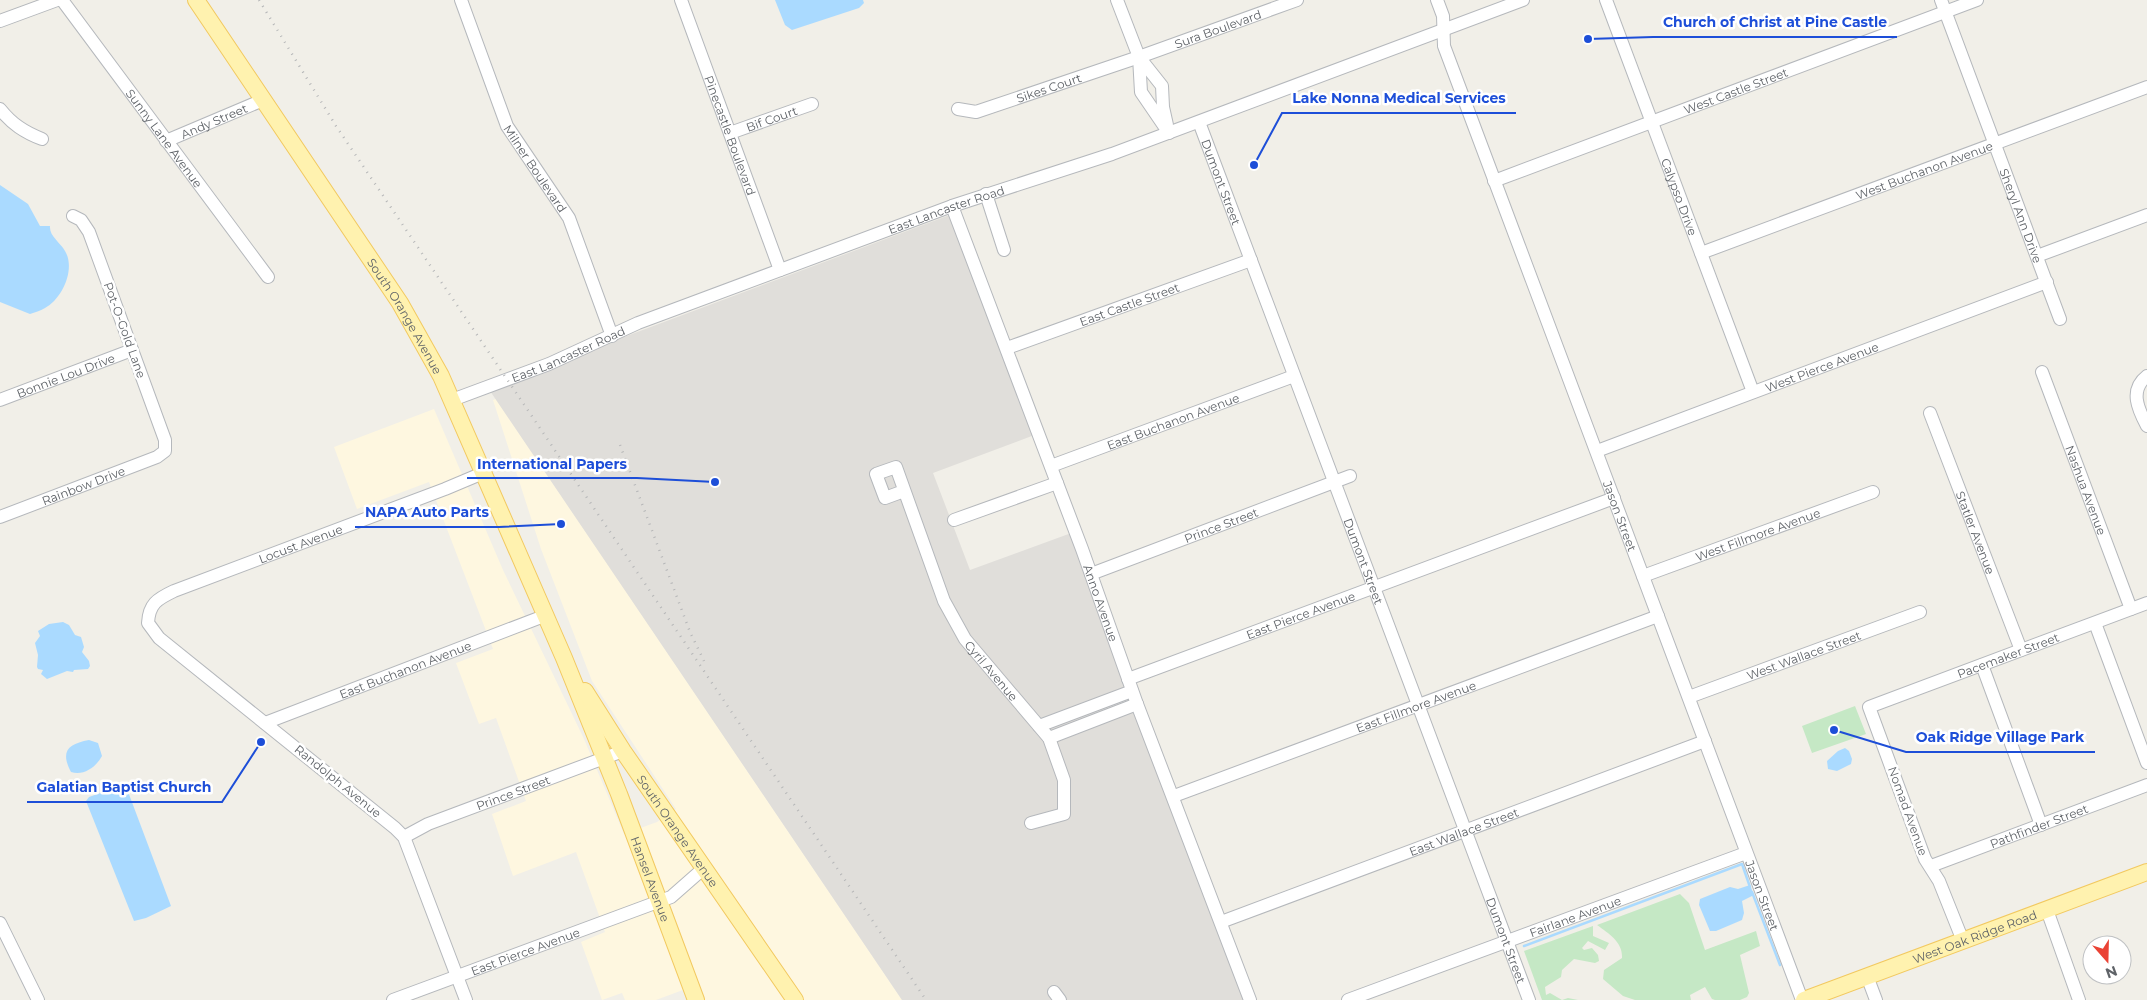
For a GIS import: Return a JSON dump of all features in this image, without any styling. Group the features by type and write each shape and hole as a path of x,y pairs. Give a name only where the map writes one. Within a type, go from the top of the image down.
{"main road":[{"name":"South Orange Avenue","path":"196,0 400,303 426,348 452,400 544,616 564,658 603,758"},
{"name":"South Orange Avenue","path":"564,658 623,751 795,1000"},
{"name":"Hansel Avenue","path":"603,758 696,1000"},
{"name":"West Oak Ridge Road","path":"1803,1000 2147,872"}],"street":[{"path":"0,21 57,0"},
{"name":"Sunny Lane Avenue","path":"62,0 268,276"},
{"name":"Milner Boulevard","path":"461,0 506,126 569,218 612,336"},
{"name":"Pinecastle Boulevard","path":"681,0 780,270"},
{"path":"1117,0 1139,57 1140,83 1143,96 1169,133"},
{"name":"Sura Boulevard","path":"1139,57 1297,0"},
{"name":"Jason Street","path":"1437,0 1443,16 1444,46 1746,853 1803,1000"},
{"name":"East Lancaster Road","path":"452,400 549,364 638,323 952,206 1074,167 1169,133 1523,0"},
{"name":"Calypso Drive","path":"1606,0 1753,392"},
{"name":"West Castle Street","path":"1494,181 1652,122 1944,6 1977,0"},
{"name":"Sheryl Ann Drive","path":"1944,6 2060,319"},
{"path":"1139,57 1164,90 1163,108 1169,133"},
{"name":"Sikes Court","path":"958,109 976,112 1139,57"},
{"path":"1140,83 1156,77"},
{"name":"West Buchanon Avenue","path":"1701,253 2147,86"},
{"name":"Andy Street","path":"166,141 263,100"},
{"name":"Bif Court","path":"730,133 812,104"},
{"path":"0,109 10,121 26,132 42,139"},
{"name":"Dumont Street","path":"1199,122 1529,1000"},
{"path":"986,194 1004,250"},
{"name":"Anno Avenue","path":"952,206 1051,466 1137,704 1174,796 1250,1000"},
{"path":"2037,256 2147,215"},
{"name":"Pot-O-Gold Lane","path":"73,216 81,220 89,232 165,440 164,451"},
{"name":"East Castle Street","path":"1007,348 1251,260"},
{"name":"West Pierce Avenue","path":"1597,451 2047,282"},
{"name":"Bonnie Lou Drive","path":"0,400 132,350"},
{"name":"Nashua Avenue","path":"2042,372 2131,609"},
{"name":"East Buchanon Avenue","path":"1051,466 1294,376"},
{"path":"2147,376 2140,381 2136,391 2137,406 2147,426"},
{"name":"Statler Avenue","path":"1930,413 2021,650"},
{"name":"Rainbow Drive","path":"0,517 157,457 164,451"},
{"name":"Locust Avenue","path":"149,610 153,603 174,591 445,490 483,472"},
{"name":"Prince Street","path":"1091,574 1350,476"},
{"path":"954,520 1057,483"},
{"name":"Cyril Avenue","path":"904,491 944,601 965,639 1049,738 1064,780 1064,814 1031,823"},
{"name":"West Fillmore Avenue","path":"1643,576 1872,492"},
{"name":"East Pierce Avenue","path":"1039,726 1114,698 1130,685 1374,587 1614,498"},
{"name":"Pacemaker Street","path":"1869,707 2147,603"},
{"name":"Randolph Avenue","path":"149,610 148,623 158,638 404,837 466,1000"},
{"name":"West Wallace Street","path":"1689,697 1920,612"},
{"name":"East Buchanon Avenue","path":"265,723 544,616"},
{"name":"East Fillmore Avenue","path":"1174,796 1417,704 1658,616"},
{"path":"2095,623 2147,763"},
{"path":"1982,665 2041,825"},
{"path":"1114,698 1121,711"},
{"path":"1049,738 1137,704"},
{"name":"Nomad Avenue","path":"1869,707 1925,859 1939,881 1963,941"},
{"name":"East Wallace Street","path":"1221,922 1705,741"},
{"name":"Prince Street","path":"404,837 428,824 623,751"},
{"name":"Pathfinder Street","path":"1931,866 2147,785"},
{"name":"Fairlane Avenue","path":"1348,1000 1746,853"},
{"name":"East Pierce Avenue","path":"392,1000 671,897 704,868"},
{"path":"2047,910 2079,1000"},
{"path":"0,923 34,999"},
{"path":"1867,976 1876,1000"}],"shaded area":[{"path":"955,213 1037,434 933,473 970,570 1074,532 1249,1000 902,1000 488,388"},
{"path":"496,399 902,1000 696,1000 691,987 656,1000 625,1000 622,993 602,1000 581,942 605,932 576,852 513,876 492,814 526,801 496,718 479,724 456,663 493,649 429,482 357,509 334,447 434,409 503,570 584,739 624,834 657,822 676,809 592,681 541,549 493,400"}],"green space":[{"path":"1855,706 1866,734 1812,753 1802,726"},
{"path":"1680,894 1689,903 1705,950 1756,931 1760,946 1740,955 1749,993 1747,997 1740,1000 1715,1000 1712,999 1705,987 1690,995 1691,1000 1635,1000 1623,996 1603,979 1604,970 1622,958 1622,952 1618,943 1597,925"},
{"path":"1593,926 1593,936 1609,943 1605,950 1588,941 1582,948 1584,950 1592,948 1598,955 1599,961 1595,963 1574,959 1562,970 1561,977 1545,987 1546,995 1550,993 1562,1000 1542,1000 1524,951"},
{"path":"1568,998 1578,1000 1562,1000"}],"water":[{"path":"775,0 863,0 864,3 859,8 792,30 785,25"},
{"path":"0,185 28,204 40,226 50,226 51,233 68,258 68,275 62,291 51,304 30,314 0,302"},
{"path":"63,622 69,625 75,635 81,637 84,647 82,652 89,661 90,666 88,669 74,670 73,672 67,671 47,679 41,674 43,670 37,667 38,655 35,643 40,636 38,631 49,624"},
{"path":"89,740 98,743 102,756 89,770 80,773 71,772 66,759 68,750 71,746"},
{"path":"1845,748 1849,751 1852,759 1851,764 1837,771 1828,769 1827,761 1838,751"},
{"path":"120,786 127,789 171,906 146,918 134,921 86,801 89,797"},
{"path":"1750,885 1754,895 1742,901 1744,913 1742,920 1716,931 1710,931 1699,905 1700,899 1730,887 1738,889"}],"waterway":[{"path":"1524,946 1742,864 1750,887"},
{"path":"1752,892 1780,965"}],"railway":[{"path":"259,0 336,126 926,1000"},
{"path":"620,445 690,632 704,661"}],"place":[{"name":"Church of Christ at Pine Castle","path":"1588,39"},
{"name":"Lake Nonna Medical Services","path":"1254,165"},
{"name":"International Papers","path":"715,482"},
{"name":"NAPA Auto Parts","path":"561,524"},
{"name":"Oak Ridge Village Park","path":"1834,730"},
{"name":"Galatian Baptist Church","path":"261,742"}]}
